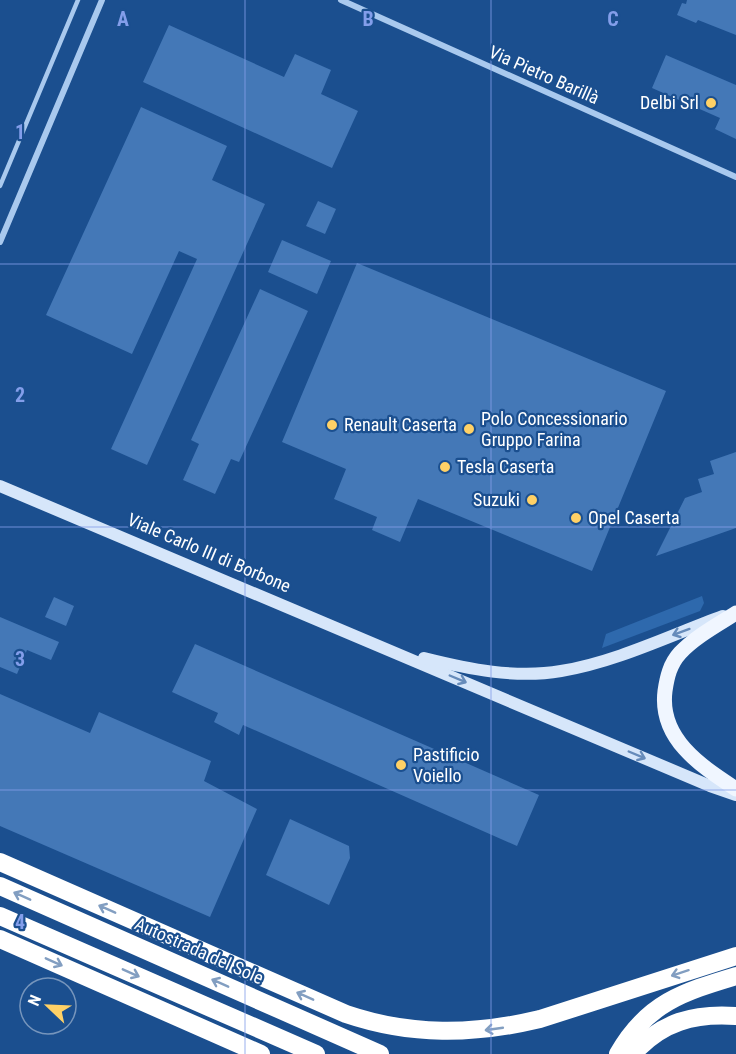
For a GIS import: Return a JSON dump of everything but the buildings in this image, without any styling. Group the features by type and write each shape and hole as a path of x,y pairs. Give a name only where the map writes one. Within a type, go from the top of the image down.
{"highway":[{"path":"0,862 346,1014 378,1024 406,1029 446,1032 506,1027 540,1019 736,956"},
{"name":"Autostrada del Sole","path":"0,886 380,1054"},
{"path":"0,916 316,1054"},
{"path":"0,939 261,1054"},
{"path":"618,1054 629,1035 658,1006 675,997 736,976"},
{"path":"633,1054 647,1038 686,1018 710,1014 736,1016"}],"main road":[{"name":"Viale Carlo III di Borbone","path":"0,484 710,786 736,795"},
{"name":"Viale Carlo III di Borbone","path":"385,647 472,669 512,673 561,671 615,655 736,613"},
{"path":"736,613 679,654 667,675 664,699 667,721 686,752 705,769 736,789"}],"street":[{"path":"0,242 102,0"},
{"name":"Via Pietro Barillà","path":"341,0 736,177"}],"lane":[{"path":"0,186 78,0"},
{"path":"0,165 8,168"}],"shaded area":[{"path":"702,596 704,603 700,611 602,648 606,634"}],"place":[{"name":"Delbi Srl","path":"711,103"},
{"name":"Renault Caserta","path":"332,425"},
{"name":"Polo Concessionario Gruppo Farina","path":"469,429"},
{"name":"Tesla Caserta","path":"445,467"},
{"name":"Suzuki","path":"532,500"},
{"name":"Opel Caserta","path":"576,518"},
{"name":"Pastificio Voiello","path":"401,765"}]}
